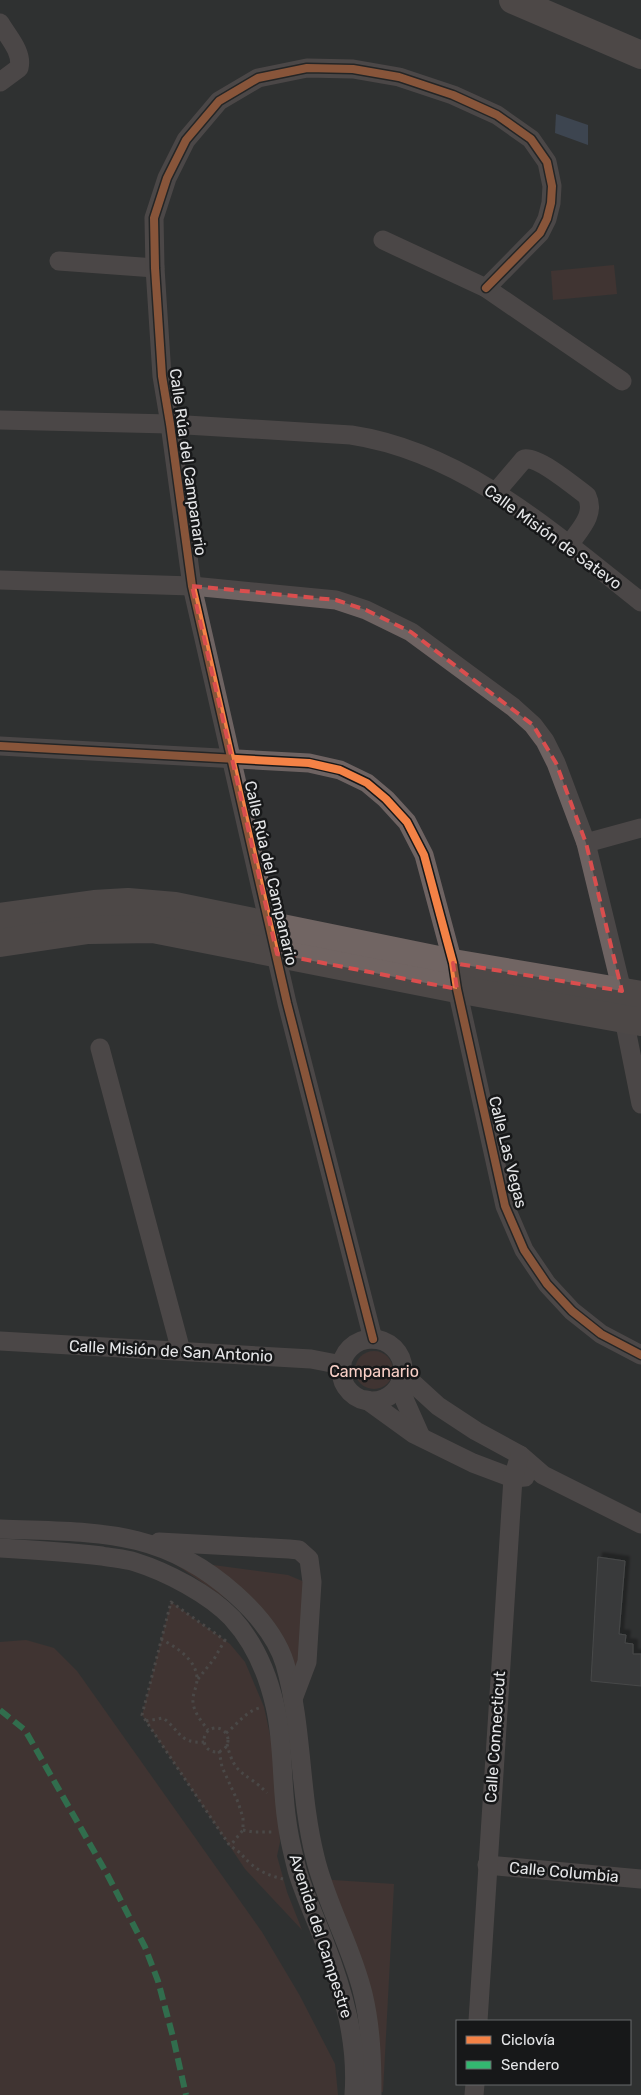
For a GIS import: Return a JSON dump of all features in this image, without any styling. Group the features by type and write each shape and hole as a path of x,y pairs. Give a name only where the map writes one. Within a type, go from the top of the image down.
{"main road":[{"path":"513,0 641,55"},
{"path":"0,917 94,904 128,902 175,906 269,926 455,976 632,1020"},
{"path":"0,943 88,930 153,929 277,954 455,976 631,993"}],"street":[{"path":"0,23 19,53 21,61 19,68 0,82"},
{"name":"Calle Rúa del Campanario","path":"373,1339 289,1013 192,586 162,376 154,268 154,218 167,178 186,140 219,101 258,78 307,68 353,69 399,77 454,96 497,116 531,139 547,162 552,186 551,203 547,219 540,233 486,288"},
{"path":"383,240 486,288 622,381"},
{"path":"59,261 154,268"},
{"name":"Calle Misión de Satevo","path":"0,420 170,424 351,435 378,439 403,447 442,464 496,492 569,545 641,602"},
{"path":"496,492 524,459 528,458 539,462 587,496 590,501 590,515 569,545"},
{"path":"0,580 192,586 336,600 366,610 411,632 514,707 545,741 556,763 586,843 631,993"},
{"name":"Calle Las Vegas","path":"0,746 310,763 340,770 367,783 386,799 407,822 424,855 455,976 505,1206 524,1250 547,1284 572,1311 601,1334 641,1356"},
{"path":"586,843 641,828"},
{"path":"632,1020 641,1104"},
{"path":"100,1048 181,1351"},
{"path":"427,1440 404,1401 401,1379 402,1363 399,1354 392,1346 383,1341 373,1339 364,1340 349,1349 342,1365 345,1384 350,1392 367,1400 427,1440 473,1463 513,1478 543,1475"},
{"name":"Calle Misión de San Antonio","path":"0,1341 311,1359 342,1365"},
{"path":"367,1400 386,1397 401,1379"},
{"path":"401,1379 476,1431 520,1454 543,1475 641,1524"},
{"path":"427,1440 451,1415"},
{"name":"Calle Connecticut","path":"478,2020 513,1478 520,1454"},
{"name":"Avenida del Campestre","path":"0,1529 106,1534 143,1541 290,1549 305,1554 309,1558 312,1582 307,1662 293,1699"},
{"path":"106,1534 106,1557"},
{"name":"Avenida del Campestre","path":"143,1541 170,1550 222,1582 248,1605 270,1634 284,1662 300,1736 309,1833 318,1873 342,1932 363,1992 372,2054 372,2095"},
{"name":"Avenida del Campestre","path":"0,1548 70,1552 106,1557 133,1562 160,1571 187,1585 232,1618 251,1644 265,1674 275,1705 280,1738 286,1821 292,1851 299,1877 346,2003 354,2052 354,2095"},
{"path":"280,1738 300,1736"},
{"name":"Calle Columbia","path":"487,1865 641,1879"},
{"path":"324,1940 342,1932"}],"path":[{"path":"230,1644 171,1602 142,1715 230,1846 240,1851 251,1864 267,1874 284,1879"},
{"path":"162,1639 177,1647 195,1667 197,1679 193,1703 198,1719 208,1730"},
{"path":"197,1679 214,1659 225,1640"},
{"path":"226,1733 235,1727 245,1716 254,1710 264,1707"},
{"path":"146,1721 163,1718 171,1724 179,1735 192,1743 204,1742"},
{"path":"219,1752 211,1751 204,1742 204,1736 208,1730 216,1728 226,1733"},
{"path":"226,1733 227,1744 235,1768 243,1775 256,1781 268,1794"},
{"path":"219,1752 227,1744"},
{"path":"219,1752 222,1767 243,1818 243,1830 230,1846"},
{"path":"243,1830 279,1832"},
{"path":"282,1872 285,1886"}],"highlighted area":[{"path":"192,586 336,600 366,610 411,632 533,725 556,763 586,843 622,991 453,963 457,989 277,954"}],"green space":[{"path":"614,265 617,294 553,300 551,271"},
{"name":"Campanario","path":"374,1351 381,1352 387,1357 392,1363 392,1377 387,1383 381,1388 374,1389 367,1388 361,1383 356,1377 355,1370 356,1363 361,1357 367,1352"},
{"path":"168,1559 288,1575 307,1583 309,1657 301,1714 281,1657 238,1607"},
{"path":"171,1602 230,1644 245,1662 264,1707 275,1758 280,1842 277,1856 287,1892 302,1930 245,1869 142,1715"},
{"path":"26,1640 54,1648 77,1671 262,1932 300,1996 335,2064 338,2095 0,2095 0,1642"},
{"path":"318,1879 394,1884 383,2092 371,2091 365,2015"}],"water":[{"path":"556,114 588,125 588,145 555,133"}],"building":[{"path":"598,1557 625,1561 619,1634 626,1635 625,1643 633,1644 633,1654 641,1654 641,1686 591,1681"}],"marked path":[{"path":"0,1710 25,1730 107,1874 145,1947 158,1981 186,2095"}],"cycle path":[{"path":"373,1339 287,1003 192,586 162,376 155,268 154,218 167,178 186,140 219,101 258,78 307,68 353,69 399,77 453,95 497,115 531,139 547,162 552,186 551,203 547,219 540,233 486,288"},
{"path":"0,746 309,763 340,770 367,783 386,799 407,822 424,855 453,963 457,989 505,1206 524,1250 547,1284 572,1311 601,1334 641,1355"}]}
